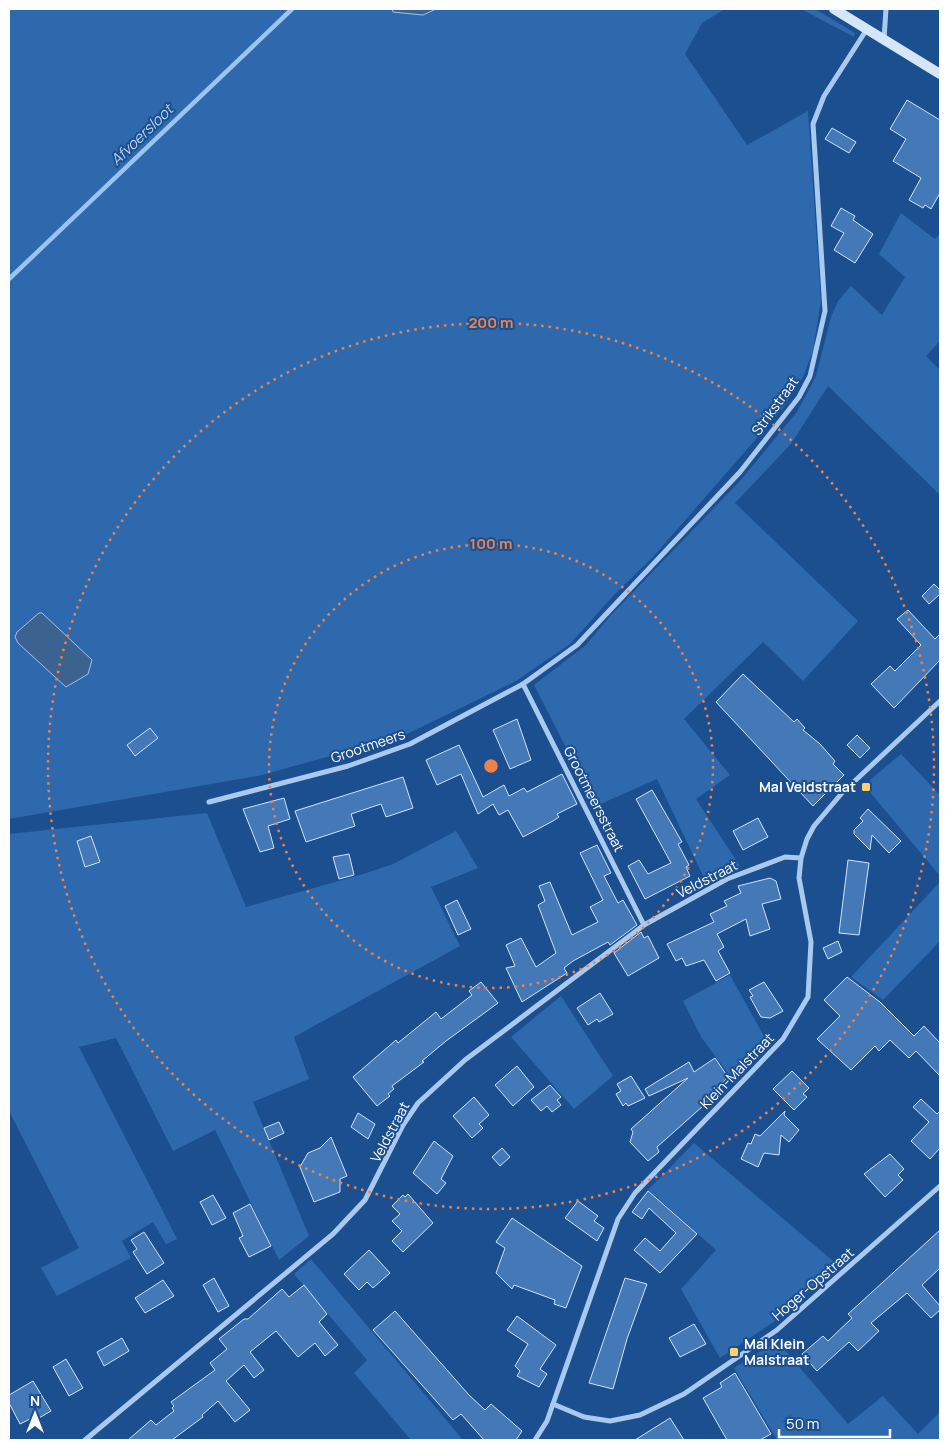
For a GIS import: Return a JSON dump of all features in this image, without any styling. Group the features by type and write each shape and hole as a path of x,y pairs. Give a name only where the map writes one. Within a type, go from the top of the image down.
{"main road":[{"path":"834,9 940,74"}],"street":[{"path":"884,39 886,9"},
{"name":"Strikstraat","path":"523,684 577,645 740,472 799,397 810,376 825,312 813,124 824,96 867,29"},
{"name":"Grootmeers","path":"209,802 348,766 410,744 523,684"},
{"name":"Grootmeersstraat","path":"523,684 644,925"},
{"name":"Klein-Malstraat","path":"536,1440 547,1421 618,1219 635,1193 783,1039 808,996 811,942 799,878 801,858 814,826 826,810 940,701"},
{"name":"Veldstraat","path":"86,1440 333,1234 365,1200 403,1125 418,1103 451,1072 533,1007 644,925 726,879 784,857 801,858"},
{"name":"Hoger-Opstraat","path":"553,1404 584,1417 610,1421 640,1415 684,1394 777,1330 940,1186"}],"shaded area":[{"path":"9,9 725,9 702,23 685,54 747,145 808,111 821,301 813,351 803,377 783,408 653,557 613,596 570,644 516,681 403,736 258,776 9,819"},
{"path":"392,9 436,9 423,15 393,12"},
{"path":"801,9 815,9 855,33 854,37"},
{"path":"901,213 935,239 940,233 940,341 926,356 940,370 940,495 828,386 791,444 735,503 858,621 803,681 763,642 684,719 730,775 696,799 740,866 706,882 657,779 596,806 534,685 586,645 610,616 740,481 797,412 816,376 831,317 838,301 851,286 882,315 905,277 879,254"},
{"path":"39,613 42,613 92,660 88,674 66,687 18,643 15,637 17,632"},
{"path":"901,754 940,795 940,876 864,785"},
{"path":"207,813 246,907 393,864 456,831 478,868 431,887 460,946 294,1037 309,1079 253,1102 309,1236 279,1260 215,1130 173,1151 116,1038 79,1047 177,1239 166,1244 153,1222 122,1241 131,1258 57,1296 41,1268 79,1248 9,1111 9,834"},
{"path":"940,882 940,941 883,1000 851,977"},
{"path":"730,975 765,1038 730,1076 701,1037 683,1001"},
{"path":"561,996 613,1076 574,1109 511,1037"},
{"path":"694,1143 839,1266 775,1321 720,1358 681,1289 716,1250 648,1190"},
{"path":"311,1259 463,1440 411,1440 354,1373 367,1360 294,1274"},
{"path":"777,1341 848,1424 883,1396 918,1434 940,1412 940,1440 777,1440 734,1368"}],"building":[{"path":"907,100 940,120 940,193 931,209 925,205 923,208 909,200 921,178 893,161 906,139 890,129"},
{"path":"832,128 856,142 849,153 825,139"},
{"path":"841,208 855,216 853,220 873,234 855,263 834,250 844,233 831,226"},
{"path":"934,584 940,590 940,594 929,604 922,596"},
{"path":"908,610 935,639 940,634 940,660 894,708 871,684 890,666 895,671 921,645 897,619"},
{"path":"743,674 794,722 797,719 805,728 803,730 820,744 835,761 833,764 844,775 813,806 716,702"},
{"path":"517,719 531,760 510,769 493,730"},
{"path":"150,728 158,738 135,756 127,745"},
{"path":"857,735 870,748 860,758 847,745"},
{"path":"459,745 483,797 504,785 509,796 524,788 527,792 562,774 577,804 557,814 559,817 553,821 523,837 508,810 499,815 493,804 478,814 461,774 437,785 426,760"},
{"path":"403,777 413,808 386,817 381,804 351,814 355,826 306,842 295,811"},
{"path":"652,790 682,842 678,844 689,865 686,867 690,876 645,899 628,866 639,860 648,874 671,863 636,799"},
{"path":"284,798 290,819 268,826 274,848 260,852 243,809"},
{"path":"868,809 901,841 889,853 872,835 870,850 854,834 854,830 863,821 860,818"},
{"path":"758,818 768,837 743,850 733,831"},
{"path":"91,836 100,862 85,867 77,841"},
{"path":"597,845 611,873 604,876 618,903 623,900 637,925 610,945 608,942 573,961 564,968 567,973 522,1002 506,968 515,966 506,945 521,938 536,967 556,953 538,905 545,901 539,886 550,882 572,935 598,922 590,907 603,900 580,853"},
{"path":"349,854 354,875 339,879 333,857"},
{"path":"848,860 869,863 859,935 839,933"},
{"path":"770,878 776,881 781,899 762,904 770,929 750,936 746,919 717,934 724,947 718,951 730,973 716,981 704,960 686,966 682,958 676,961 667,944 714,922 710,914 727,906 724,901 741,893 738,886"},
{"path":"457,900 471,929 458,935 445,906"},
{"path":"641,932 644,938 648,936 659,958 628,976 614,953"},
{"path":"838,941 842,952 828,959 823,948"},
{"path":"847,977 880,1002 914,1036 924,1026 940,1043 940,1076 916,1051 909,1058 890,1040 879,1051 875,1046 851,1070 817,1039 840,1016 824,1000"},
{"path":"481,982 498,1003 446,1041 422,1061 424,1062 392,1086 394,1089 388,1094 390,1096 377,1106 353,1077 396,1040 398,1043 436,1012 441,1019 472,995 469,991"},
{"path":"764,982 783,1011 770,1018 761,1017 750,997 753,996 749,990"},
{"path":"600,993 613,1014 599,1022 597,1019 588,1025 577,1008"},
{"path":"715,1058 728,1077 703,1106 657,1147 659,1152 648,1161 630,1142 633,1132 631,1129 688,1078 649,1096 645,1089 689,1062 694,1072"},
{"path":"517,1066 534,1087 513,1106 495,1085"},
{"path":"792,1071 809,1088 803,1094 807,1097 794,1110 773,1089"},
{"path":"631,1076 645,1098 628,1106 626,1103 623,1106 616,1094 621,1091 617,1084"},
{"path":"550,1085 561,1097 557,1100 561,1105 552,1112 547,1106 541,1111 531,1100"},
{"path":"474,1097 489,1115 479,1124 483,1128 472,1138 453,1116"},
{"path":"921,1099 937,1114 940,1111 940,1148 930,1159 911,1141 929,1122 913,1107"},
{"path":"785,1111 784,1115 799,1130 789,1142 781,1135 779,1155 764,1153 758,1167 741,1159 748,1143 751,1144 755,1134 760,1136"},
{"path":"358,1113 375,1124 368,1139 351,1127"},
{"path":"279,1122 284,1133 269,1140 264,1128"},
{"path":"331,1137 347,1176 340,1179 340,1192 314,1202 300,1167 308,1153 320,1148"},
{"path":"434,1141 453,1156 441,1179 446,1183 437,1194 413,1173"},
{"path":"502,1148 510,1157 500,1166 492,1157"},
{"path":"890,1154 904,1169 898,1175 903,1180 885,1197 864,1174"},
{"path":"648,1191 697,1234 660,1273 634,1250 645,1238 660,1251 676,1233 649,1208 642,1219 632,1212"},
{"path":"408,1194 433,1223 403,1252 392,1241 402,1231 392,1221 400,1214 392,1206 403,1195 405,1197"},
{"path":"213,1195 226,1218 212,1225 200,1202"},
{"path":"578,1201 598,1216 594,1221 604,1228 597,1241 565,1218"},
{"path":"250,1204 271,1246 249,1257 239,1238 243,1236 233,1213"},
{"path":"512,1218 582,1266 566,1308 554,1304 555,1300 514,1285 512,1289 496,1273 505,1248 496,1242"},
{"path":"940,1230 940,1268 922,1285 940,1306 940,1310 931,1318 907,1293 871,1323 879,1331 858,1351 849,1342 817,1371 802,1354 823,1336 828,1341 852,1318 848,1314"},
{"path":"144,1232 164,1263 147,1274 133,1252 137,1249 131,1240"},
{"path":"369,1250 390,1273 373,1288 367,1282 359,1290 344,1274"},
{"path":"214,1278 229,1306 218,1312 203,1285"},
{"path":"625,1278 647,1284 627,1339 613,1389 589,1383"},
{"path":"163,1280 174,1296 145,1313 135,1298"},
{"path":"304,1285 327,1314 319,1322 338,1345 325,1356 315,1343 298,1357 276,1331 250,1352 264,1370 254,1378 244,1365 226,1381 250,1410 235,1422 218,1401 202,1415 203,1417 172,1440 128,1440 151,1420 156,1425 174,1411 172,1408 174,1406 171,1402 215,1370 210,1363 227,1349 219,1339 244,1319 248,1319 282,1289 289,1297"},
{"path":"395,1311 469,1395 485,1410 491,1404 522,1431 516,1440 484,1440 461,1414 453,1420 373,1330"},
{"path":"517,1316 556,1345 540,1369 547,1374 539,1387 517,1376 520,1371 515,1366 528,1344 507,1330"},
{"path":"694,1324 706,1344 680,1357 669,1338"},
{"path":"122,1338 129,1351 104,1366 97,1352"},
{"path":"66,1359 83,1388 69,1396 53,1367"},
{"path":"735,1373 771,1434 760,1440 727,1440 703,1398 722,1387 720,1383"},
{"path":"33,1381 51,1411 39,1418 38,1415 20,1424 9,1403 9,1395"},
{"path":"670,1418 684,1440 635,1440"}],"waterway":[{"name":"Afvoersloot","path":"9,279 292,9"}],"place":[{"name":"Mal Veldstraat","path":"866,787"},
{"name":"Mal Klein Malstraat","path":"734,1352"}]}
